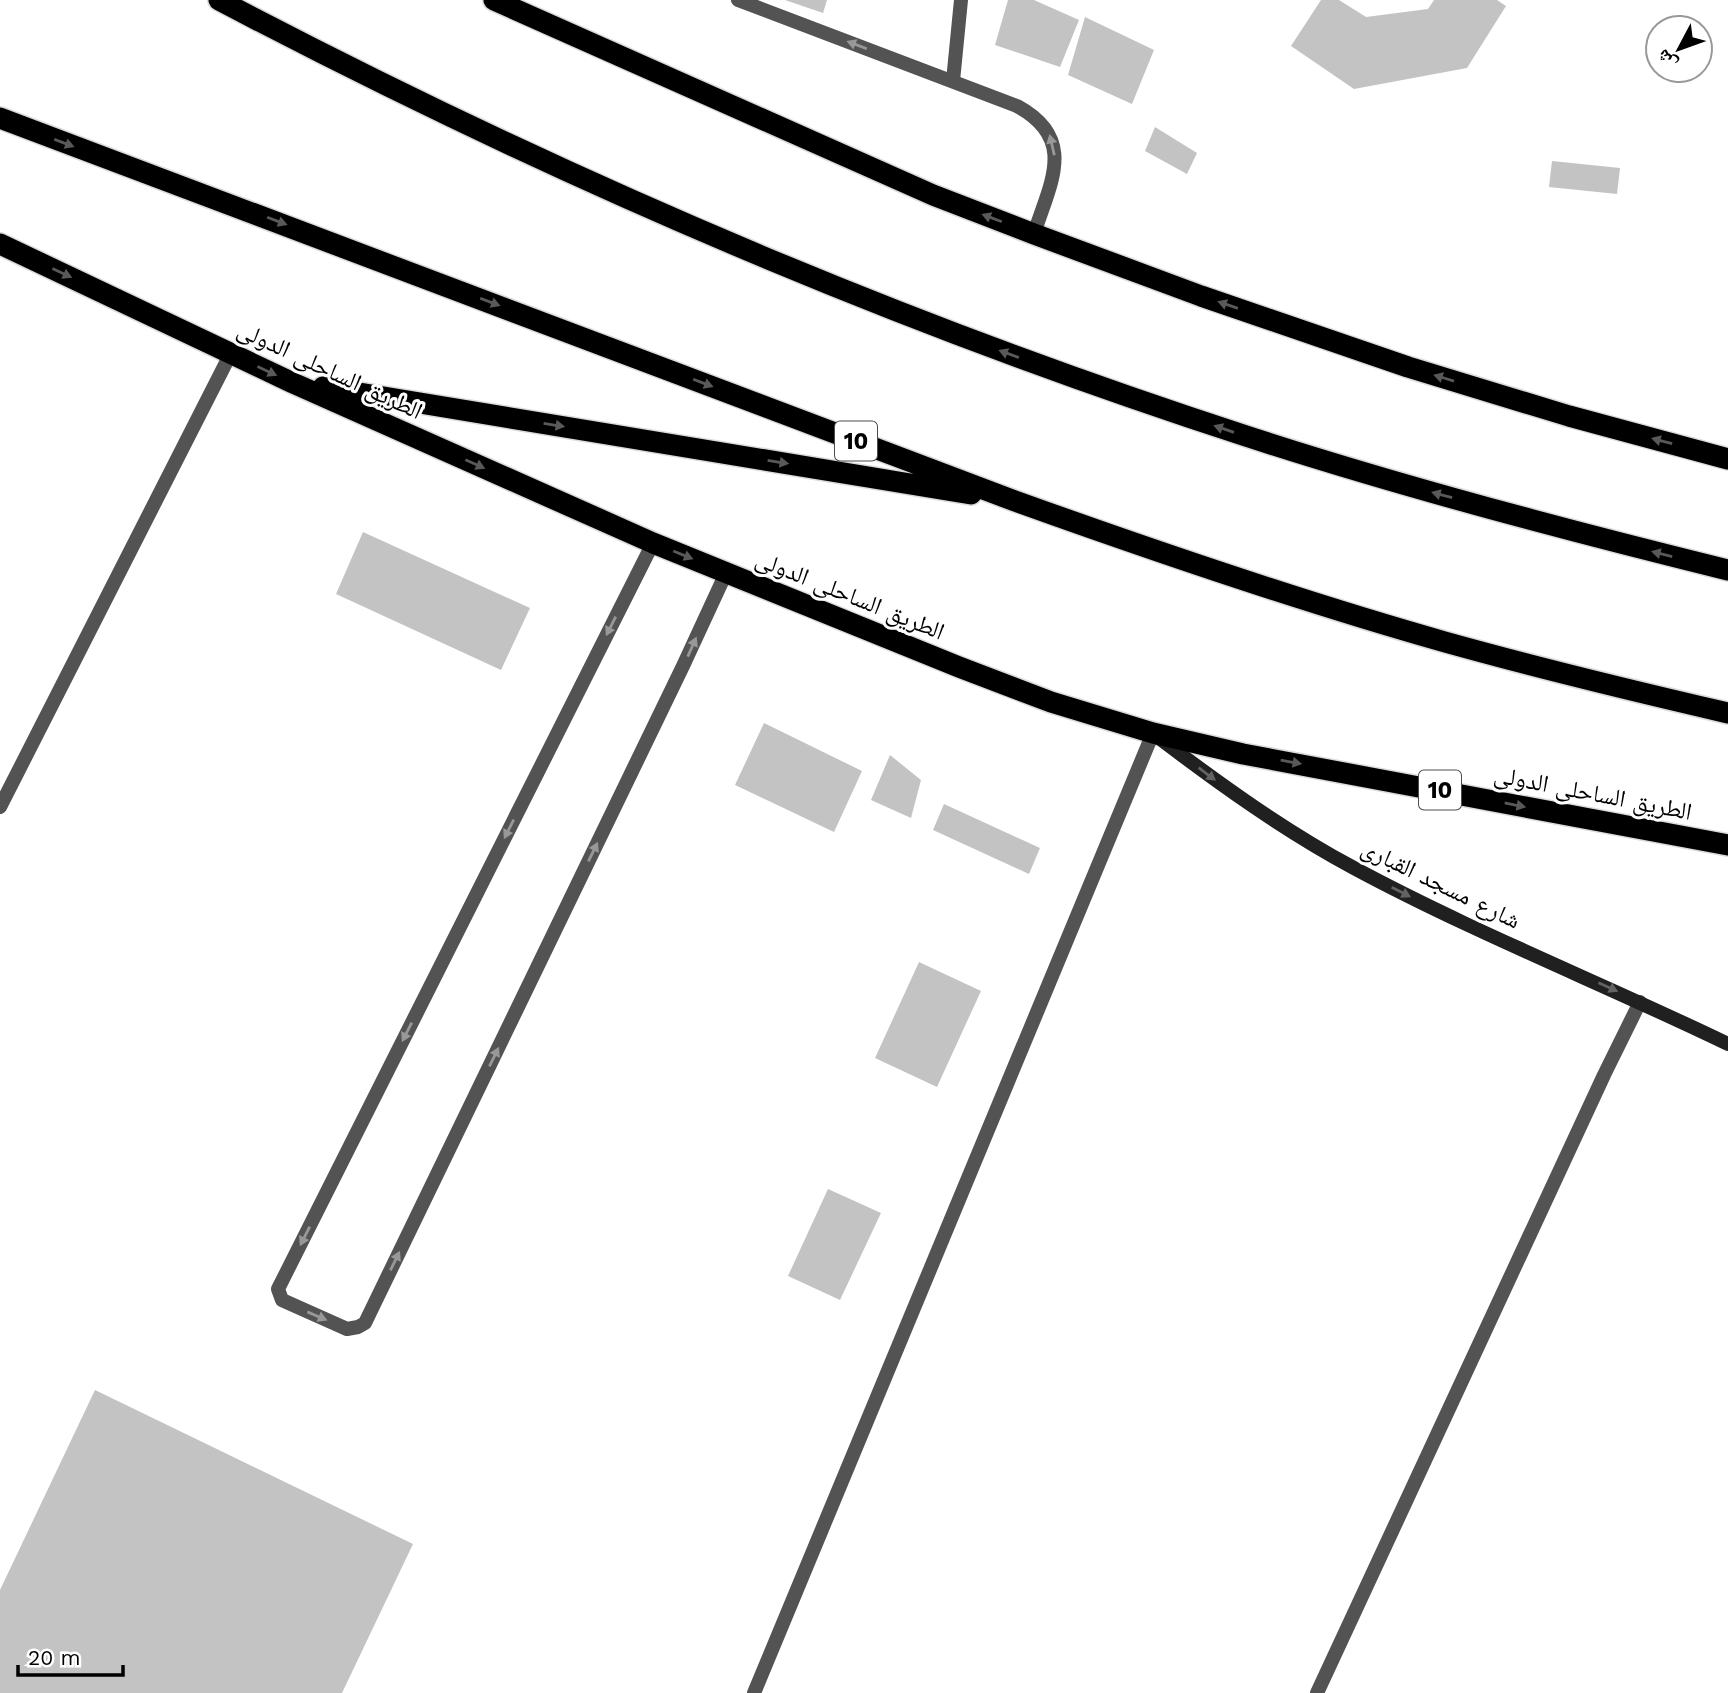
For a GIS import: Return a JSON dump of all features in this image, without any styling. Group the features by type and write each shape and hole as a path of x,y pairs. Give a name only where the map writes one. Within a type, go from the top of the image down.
{"highway":[{"path":"219,0 466,126 598,187 915,319 1072,377 1243,435 1416,488 1591,537 1728,570"},
{"path":"495,0 933,195 1034,234 1201,296 1408,367 1569,416 1728,459"},
{"name":"10","path":"0,118 1015,501 1170,556 1419,634 1603,684 1728,713"},
{"name":"الطريق الساحلى الدولى","path":"0,244 293,383 653,543 1051,702 1153,733 1243,754 1728,845"},
{"path":"293,383 1015,501"}],"street":[{"path":"738,0 1035,115 1048,130 1055,149 1055,169 1034,234"},
{"path":"953,81 961,0"},
{"path":"0,807 231,353"},
{"path":"653,543 278,1289 282,1300 348,1329 365,1323 726,573"},
{"path":"754,1693 1153,733"},
{"name":"شارع مسجد القبارى","path":"1153,733 1216,781 1283,826 1352,867 1424,904 1728,1044"},
{"path":"1317,1693 1640,1002"}],"building":[{"path":"785,0 827,0 823,13"},
{"path":"1008,0 1034,0 1079,20 1060,67 995,45"},
{"path":"1321,0 1339,0 1366,17 1428,9 1434,0 1497,0 1506,6 1467,68 1354,89 1291,46"},
{"path":"1085,17 1154,50 1132,104 1068,75"},
{"path":"1155,127 1197,153 1187,174 1145,151"},
{"path":"1552,161 1620,168 1617,194 1549,187"},
{"path":"363,532 530,608 501,670 336,594"},
{"path":"764,723 862,771 834,832 735,785"},
{"path":"890,755 921,780 911,818 871,800"},
{"path":"944,804 1040,848 1029,874 933,830"},
{"path":"919,962 981,991 937,1087 875,1058"},
{"path":"828,1189 881,1213 840,1300 788,1276"},
{"path":"95,1390 413,1544 342,1693 0,1693 0,1590"}]}
